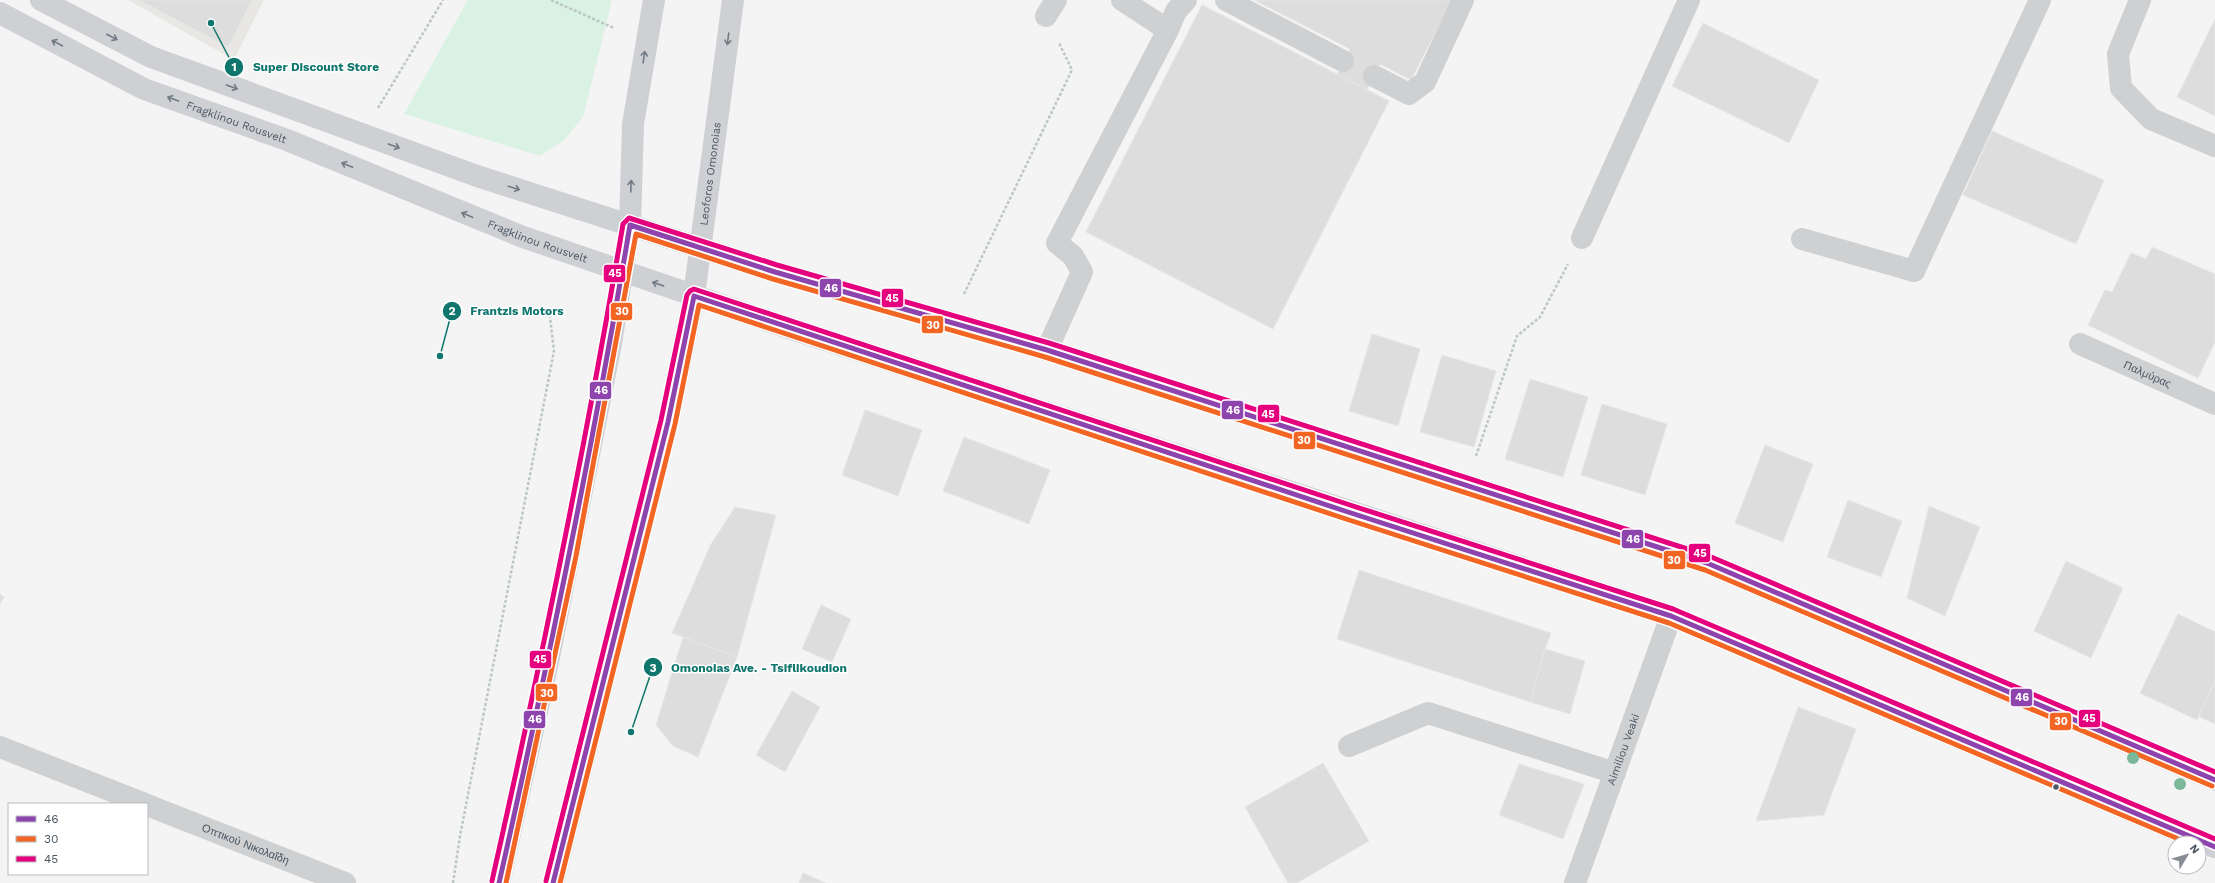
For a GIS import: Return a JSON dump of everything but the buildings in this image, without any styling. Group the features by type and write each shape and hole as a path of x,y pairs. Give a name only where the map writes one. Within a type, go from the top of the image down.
{"main road":[{"path":"40,0 64,6 151,57 477,176 775,272 1047,350 1707,564 2215,780"},
{"path":"499,883 549,657 611,343 630,225 633,124 654,0"},
{"name":"Leoforos Omonoias","path":"553,883 668,422 694,296 733,0"},
{"name":"Fragklinou Rousvelt","path":"0,13 144,89 287,140 495,226 622,272 694,296 1348,512 1671,616 2215,847"}],"street":[{"path":"1122,0 1168,30"},
{"path":"1047,350 1082,272 1073,256 1057,243 1176,12 1186,0"},
{"path":"1226,0 1343,61"},
{"path":"1374,76 1409,94 1425,82 1463,0"},
{"path":"1582,238 1689,0"},
{"path":"1802,239 1914,271 2040,0"},
{"path":"2140,0 2118,54 2120,88 2151,119 2215,146"},
{"name":"Παλμύρας","path":"2080,344 2215,404"},
{"name":"Aimiliou Veaki","path":"1575,883 1606,792 1615,773 1671,616"},
{"path":"1349,746 1428,713 1615,773"},
{"name":"Οπτικού Νικολαΐδη","path":"0,747 143,803"},
{"name":"Οπτικού Νικολαΐδη","path":"148,805 345,883"}],"path":[{"path":"374,115 443,0"},
{"path":"551,0 614,28"},
{"path":"962,296 1072,70 1051,8"},
{"path":"1466,485 1517,336 1540,318 1582,238"},
{"path":"453,883 460,836 554,352 550,317"}],"shaded area":[{"path":"128,0 264,0 234,60"}],"green space":[{"path":"468,0 612,0 583,117 564,140 540,156 404,114"}],"transit line":[{"name":"45","path":"492,881 562,553 594,389 623,224 629,218 777,265 1049,343 1709,556 2215,772"},
{"name":"46","path":"630,225 775,272 1047,350 1707,563 2215,780"},
{"name":"46","path":"499,883 569,555 601,390 630,225"},
{"name":"30","path":"506,883 576,556 636,234 773,279 1045,357 1705,570 2212,786"},
{"name":"45","path":"546,881 661,420 687,295 694,289 1350,505 1673,609 2215,839"},
{"name":"46","path":"694,296 1348,512 1671,616 2215,847"},
{"name":"46","path":"553,883 668,422 694,296"},
{"name":"30","path":"560,883 675,424 699,305 1346,519 1669,623 2169,835"}],"place":[{"name":"Super Discount Store","path":"211,23"},
{"name":"Frantzis Motors","path":"440,356"},
{"name":"Omonoias Ave. - Tsiflikoudion","path":"631,732"}]}
